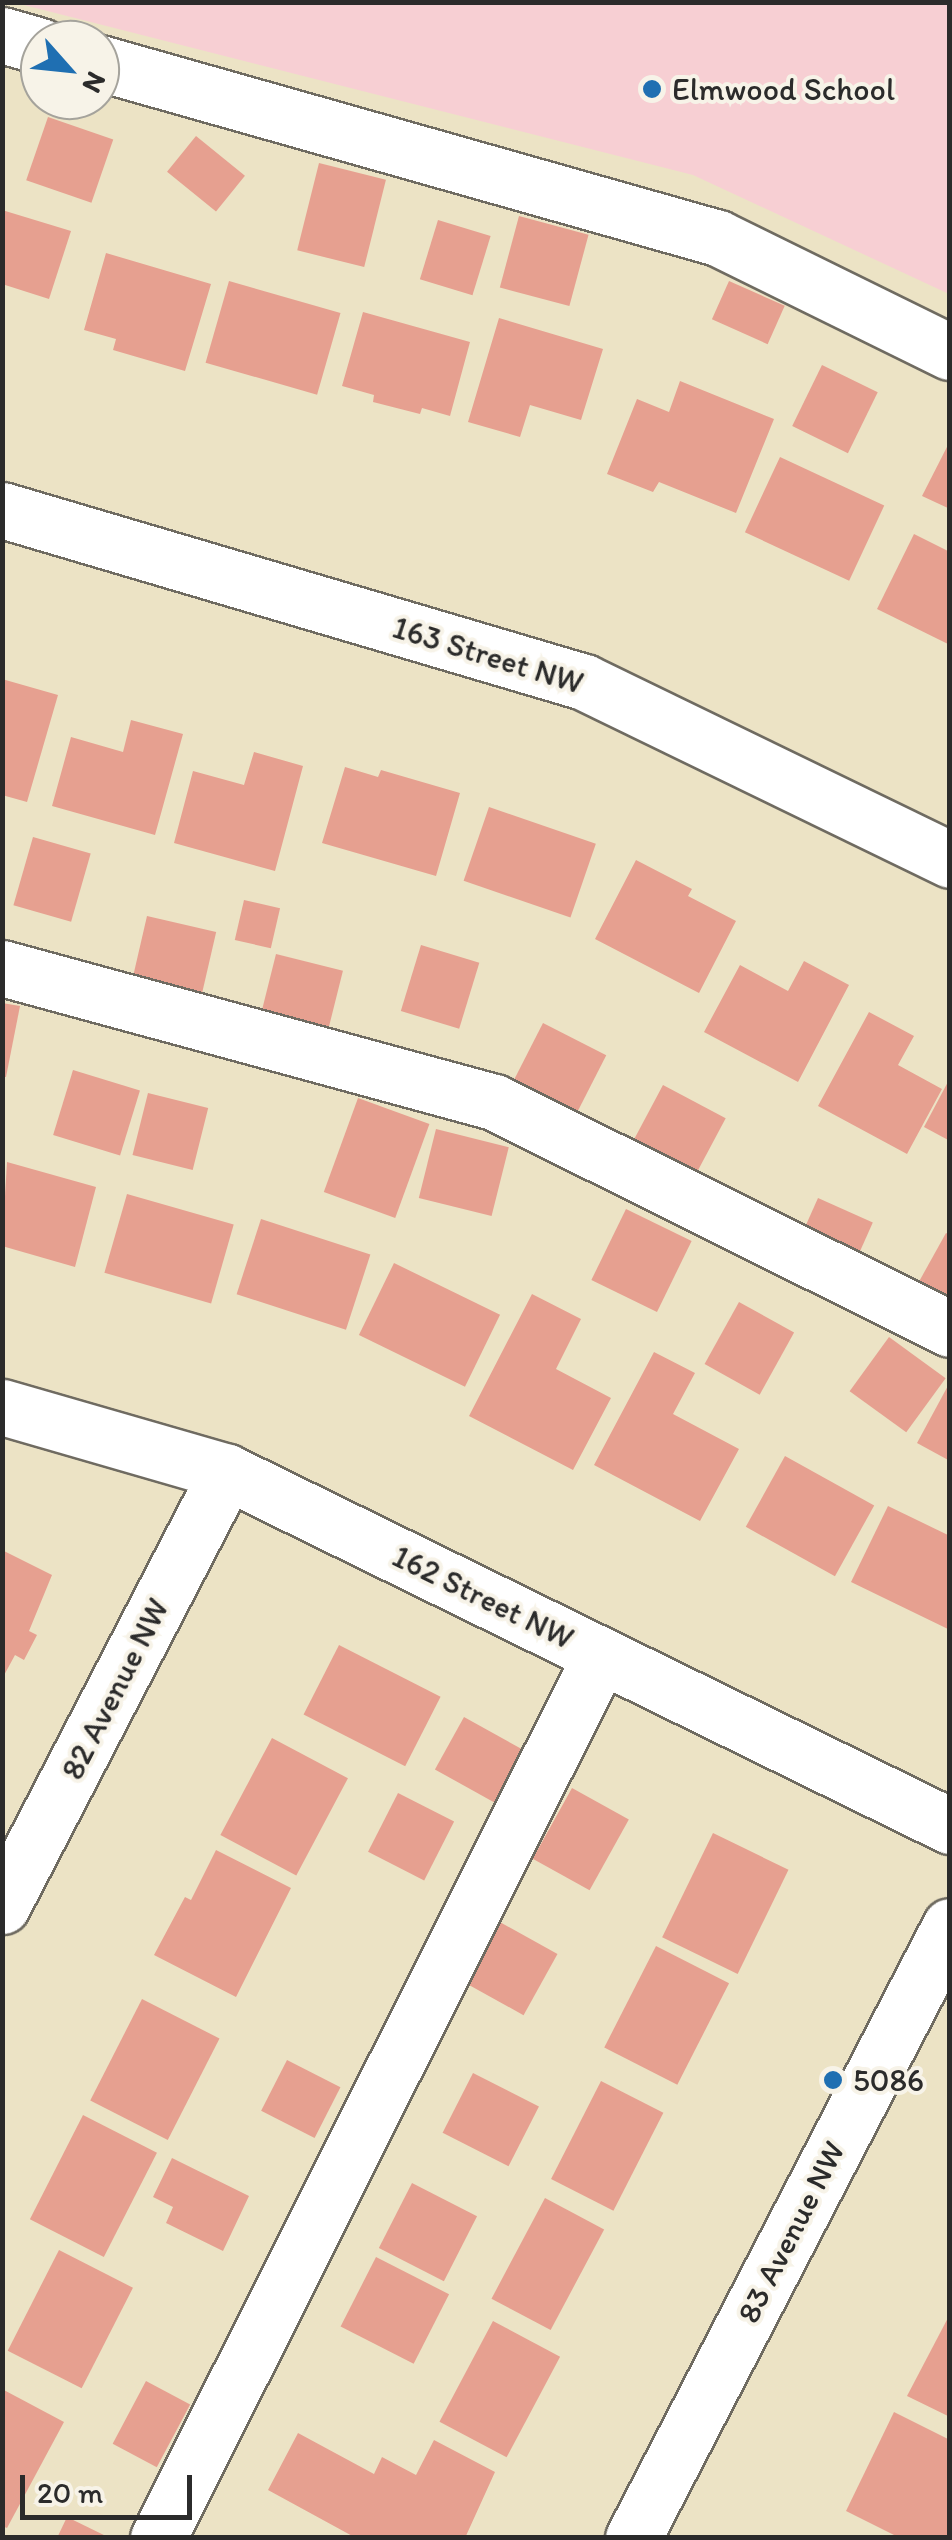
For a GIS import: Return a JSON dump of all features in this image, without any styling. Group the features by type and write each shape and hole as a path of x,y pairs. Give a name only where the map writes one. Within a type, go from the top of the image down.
{"street":[{"path":"120,68 718,238 950,352"},
{"name":"163 Street NW","path":"2,510 584,682 950,860"},
{"path":"2,968 494,1102 950,1329"},
{"name":"162 Street NW","path":"2,1407 227,1472 950,1826"},
{"name":"82 Avenue NW","path":"8,1881 227,1472"},
{"path":"158,2538 602,1655"},
{"name":"83 Avenue NW","path":"634,2538 950,1926"}],"shaded area":[{"name":"Elmwood School","path":"16,3 949,3 949,294 693,175 120,29 120,20 83,20"}],"building":[{"path":"47,120 113,139 91,203 26,180"},
{"path":"196,136 245,176 216,211 167,172"},
{"path":"319,163 386,180 364,267 297,250"},
{"path":"2,210 71,231 49,299 2,284"},
{"path":"519,216 589,235 569,306 500,287"},
{"path":"438,220 491,236 472,295 420,279"},
{"path":"106,253 211,284 185,371 113,350 116,339 84,330"},
{"path":"229,281 341,313 317,395 206,363"},
{"path":"729,281 785,306 768,344 712,319"},
{"path":"363,312 470,342 450,416 422,408 420,414 373,402 374,395 342,386"},
{"path":"499,318 603,349 581,420 530,405 520,437 468,422"},
{"path":"822,365 878,392 848,453 792,426"},
{"path":"680,381 774,419 736,513 659,482 653,492 607,474 637,399 669,412"},
{"path":"950,441 950,509 922,496"},
{"path":"780,457 884,506 849,581 745,532"},
{"path":"914,534 950,552 950,645 877,609"},
{"path":"2,679 58,695 27,802 2,795"},
{"path":"131,720 183,734 155,835 52,806 71,737 123,752"},
{"path":"254,752 303,766 275,871 174,843 193,771 244,785"},
{"path":"345,767 378,777 381,770 460,793 436,876 322,843"},
{"path":"489,807 596,844 570,918 464,881"},
{"path":"33,837 91,854 71,922 13,905"},
{"path":"636,860 692,889 688,896 736,921 699,993 595,939"},
{"path":"244,900 280,908 271,948 235,940"},
{"path":"147,916 216,932 200,1000 131,984"},
{"path":"421,945 479,963 459,1029 401,1011"},
{"path":"276,954 343,971 327,1033 261,1016"},
{"path":"804,961 849,985 798,1082 704,1032 740,965 788,991"},
{"path":"2,1003 20,1006 6,1077 2,1077"},
{"path":"869,1012 914,1036 898,1065 942,1089 907,1154 818,1106"},
{"path":"543,1023 606,1055 576,1114 513,1082"},
{"path":"73,1070 140,1090 120,1155 53,1135"},
{"path":"950,1078 950,1141 924,1127"},
{"path":"663,1085 726,1118 694,1178 631,1145"},
{"path":"148,1093 208,1108 193,1170 133,1155"},
{"path":"358,1098 429,1124 395,1218 324,1192"},
{"path":"436,1129 509,1147 492,1216 419,1198"},
{"path":"7,1162 96,1187 75,1267 2,1246"},
{"path":"127,1194 234,1225 211,1303 104,1273"},
{"path":"818,1198 873,1222 855,1262 801,1237"},
{"path":"626,1209 692,1241 657,1312 591,1280"},
{"path":"261,1219 370,1255 346,1330 237,1294"},
{"path":"946,1233 950,1235 950,1306 916,1287"},
{"path":"394,1263 500,1315 465,1387 359,1335"},
{"path":"532,1294 581,1319 556,1369 611,1398 573,1470 469,1416"},
{"path":"739,1302 794,1333 760,1395 705,1364"},
{"path":"889,1337 946,1378 906,1432 850,1391"},
{"path":"654,1352 695,1373 673,1414 739,1449 700,1521 594,1465"},
{"path":"950,1382 950,1461 917,1443"},
{"path":"785,1456 874,1505 835,1576 746,1527"},
{"path":"888,1506 950,1536 950,1630 851,1582"},
{"path":"2,1550 52,1575 29,1631 37,1635 24,1660 15,1655 2,1679"},
{"path":"339,1645 441,1697 405,1766 304,1714"},
{"path":"464,1717 523,1750 494,1802 435,1769"},
{"path":"272,1738 348,1778 296,1875 220,1835"},
{"path":"572,1788 629,1820 590,1890 533,1859"},
{"path":"398,1793 454,1822 424,1880 368,1852"},
{"path":"713,1833 788,1870 738,1974 662,1937"},
{"path":"216,1850 291,1888 236,1997 154,1955 185,1897 191,1900"},
{"path":"498,1921 557,1954 524,2015 464,1982"},
{"path":"656,1946 729,1983 677,2085 604,2048"},
{"path":"142,1999 220,2038 168,2140 90,2101"},
{"path":"287,2060 340,2087 315,2138 261,2111"},
{"path":"473,2073 539,2107 509,2166 443,2133"},
{"path":"601,2081 663,2113 613,2211 551,2179"},
{"path":"83,2115 157,2153 104,2257 30,2219"},
{"path":"172,2158 249,2196 223,2251 166,2223 173,2207 153,2197"},
{"path":"412,2183 477,2216 444,2281 379,2248"},
{"path":"545,2198 604,2229 551,2330 491,2299"},
{"path":"59,2250 133,2288 82,2388 8,2351"},
{"path":"376,2257 449,2294 414,2364 341,2326"},
{"path":"950,2314 950,2417 907,2396"},
{"path":"493,2321 560,2357 507,2457 439,2422"},
{"path":"146,2381 190,2404 157,2467 113,2444"},
{"path":"2,2389 64,2422 7,2528 2,2526"},
{"path":"894,2412 950,2440 950,2538 900,2538 846,2511"},
{"path":"298,2433 374,2474 382,2457 416,2475 434,2440 495,2472 465,2538 356,2538 268,2490"},
{"path":"67,2517 110,2538 57,2538"}],"place":[{"name":"Elmwood School","path":"652,89"},
{"name":"5086","path":"833,2080"}]}
